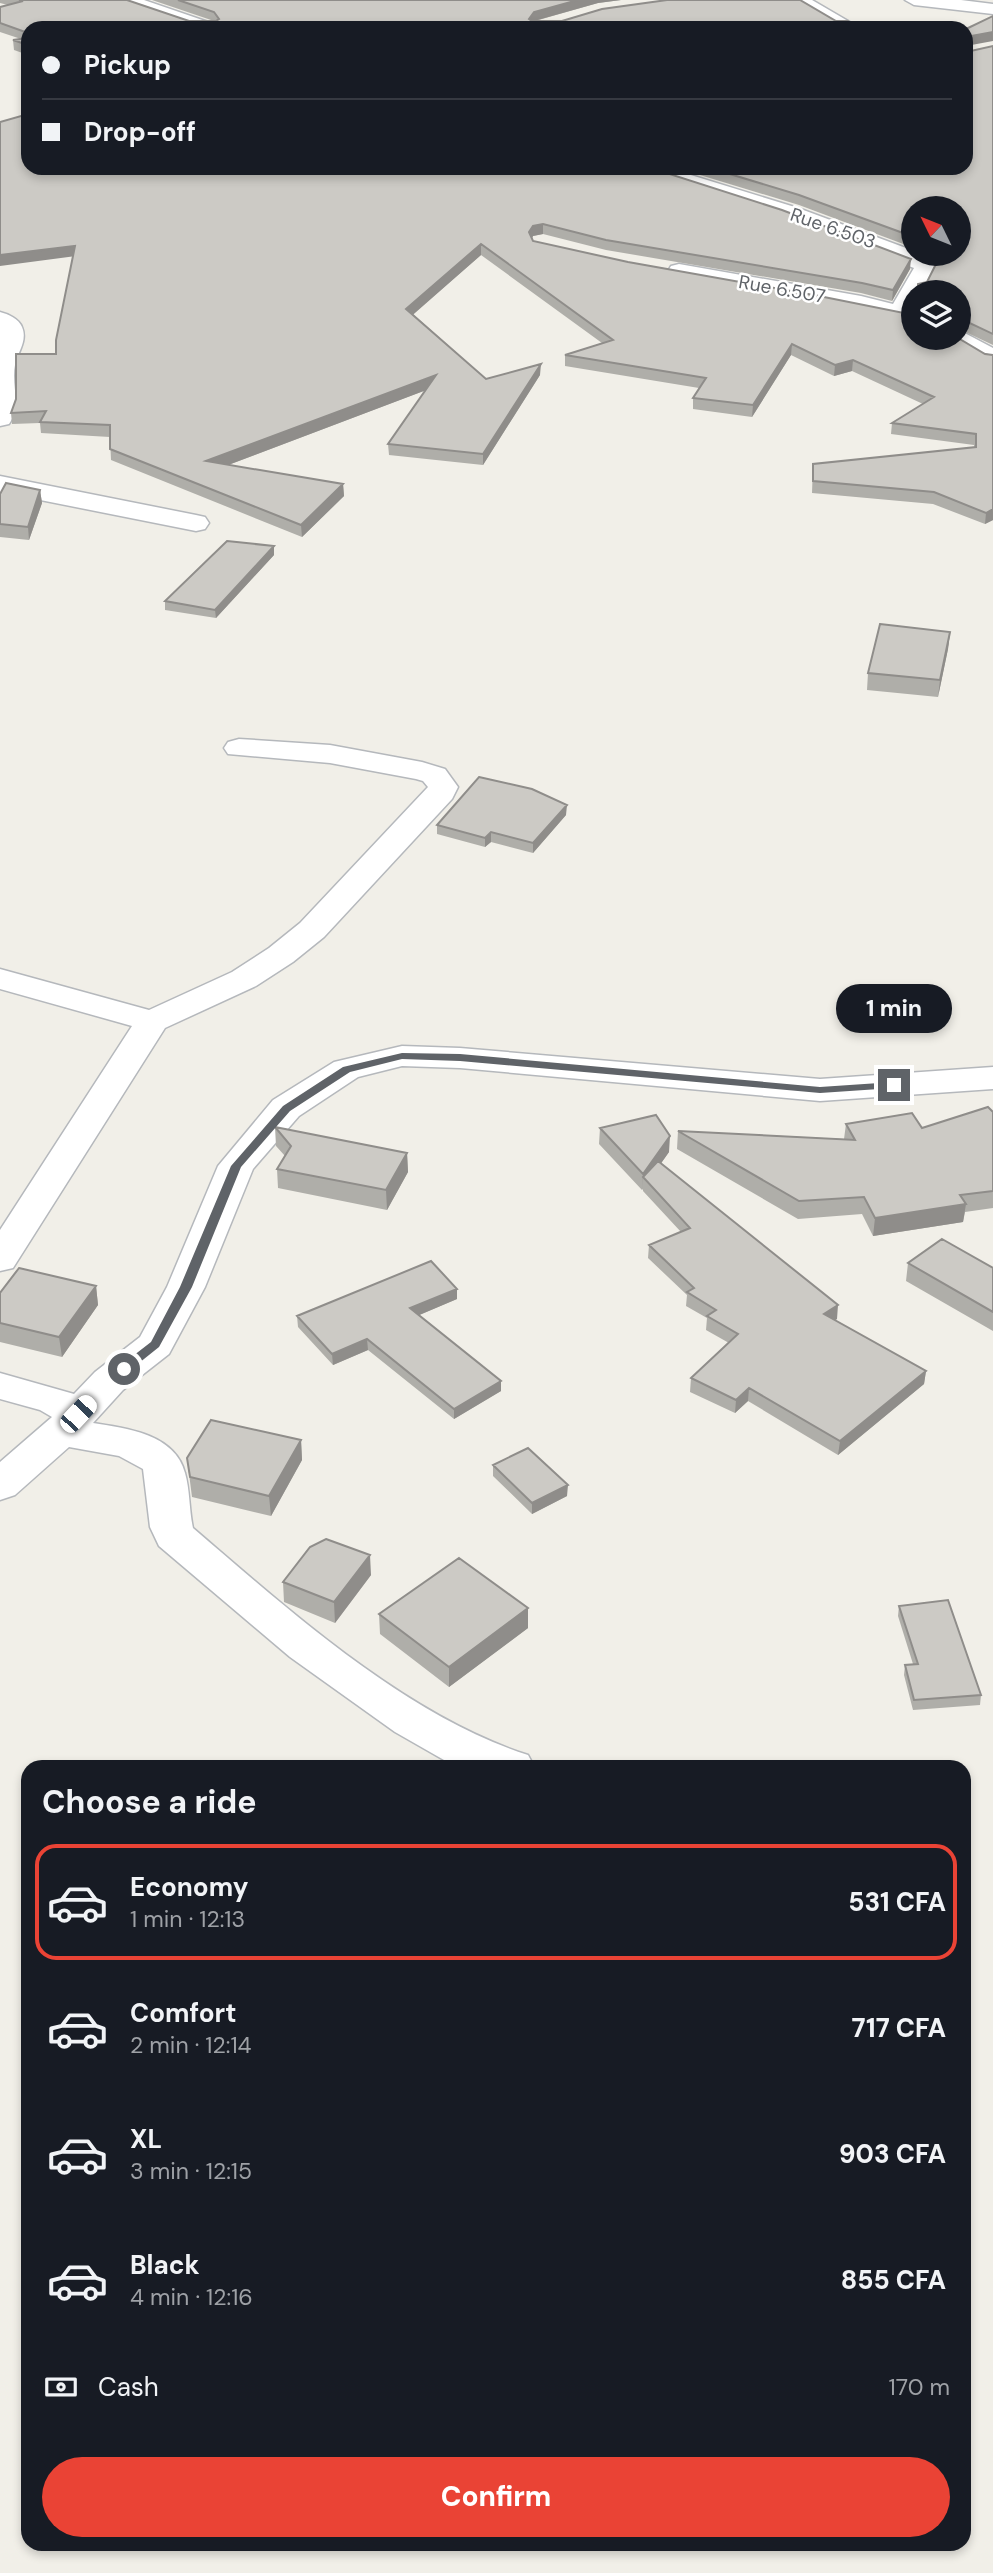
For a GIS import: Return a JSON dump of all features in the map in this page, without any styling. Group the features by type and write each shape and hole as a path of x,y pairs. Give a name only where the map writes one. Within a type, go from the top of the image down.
{"street":[{"path":"127,0 188,21"},
{"path":"798,0 838,21"},
{"path":"914,0 993,9"},
{"name":"Rue 6.503","path":"669,175 790,213 919,260 925,267 919,280"},
{"name":"Rue 6.507","path":"654,267 901,313"},
{"path":"0,319 10,328 13,342 3,365 5,412 0,419"},
{"path":"971,344 993,358"},
{"path":"0,484 196,523"},
{"path":"0,1259 152,1021 244,979 281,956 312,930 441,793 443,787 435,775 422,771 330,754 239,748"},
{"path":"0,979 152,1021"},
{"path":"0,1485 69,1423 109,1381 155,1345 186,1287 236,1166 286,1108 346,1069 402,1056 460,1058 820,1090 993,1078"},
{"path":"0,1386 54,1400 69,1423 140,1447 155,1455 163,1467 169,1521 174,1535 180,1541 308,1646 404,1716 483,1760"}],"building":[{"path":"19,0 127,0 189,21 21,21 21,30 0,23 0,7 23,1"},
{"path":"178,0 578,0 534,12 529,19 532,21 216,21 219,19 214,12"},
{"path":"667,0 800,0 836,21 562,21 602,9"},
{"path":"993,16 993,32 973,36 973,26"},
{"path":"993,46 993,334 971,324 971,280 928,280 935,266 971,266 971,196 901,196 901,232 799,195 733,175 973,175 973,50"},
{"path":"21,116 21,175 673,175 782,210 901,255 901,266 907,266 893,290 606,240 543,224 533,226 529,232 533,241 628,262 901,312 901,350 971,350 971,346 985,354 993,355 993,509 986,513 934,492 813,481 813,464 976,447 976,434 892,423 934,397 853,360 835,365 792,344 753,405 693,398 706,378 565,355 613,340 481,244 406,309 486,379 541,364 483,454 388,444 436,375 206,461 343,484 301,525 110,449 110,425 40,422 46,411 11,413 16,399 16,354 56,354 56,340 75,246 0,255 0,122"},
{"path":"6,483 40,490 28,527 0,524 0,494"},
{"path":"227,541 274,546 215,610 165,601"},
{"path":"880,624 950,632 940,680 868,673"},
{"path":"479,777 532,789 567,805 533,843 491,832 485,838 437,825"},
{"path":"988,1107 993,1112 993,1191 960,1195 966,1204 875,1218 864,1197 799,1201 678,1131 855,1140 846,1124 912,1113 922,1128"},
{"path":"656,1115 670,1136 643,1174 600,1128"},
{"path":"275,1127 407,1153 386,1190 277,1169 291,1146"},
{"path":"658,1161 838,1305 824,1314 926,1371 840,1441 749,1388 736,1400 691,1378 738,1334 707,1316 716,1310 687,1292 694,1288 649,1245 690,1228 643,1177"},
{"path":"942,1239 993,1268 993,1312 908,1263"},
{"path":"431,1261 457,1289 410,1308 501,1381 454,1409 367,1339 332,1354 297,1316"},
{"path":"19,1268 96,1286 59,1337 0,1323 0,1293"},
{"path":"211,1420 301,1440 269,1496 190,1477 187,1458"},
{"path":"528,1448 568,1485 532,1503 493,1465"},
{"path":"326,1539 370,1555 334,1602 283,1582 310,1547"},
{"path":"459,1558 528,1608 449,1667 379,1614"},
{"path":"948,1600 981,1695 914,1700 905,1665 918,1664 899,1606"}],"route":[{"path":"124,1369 155,1345 186,1287 236,1166 286,1108 346,1069 402,1056 460,1058 820,1090 894,1085"}]}
